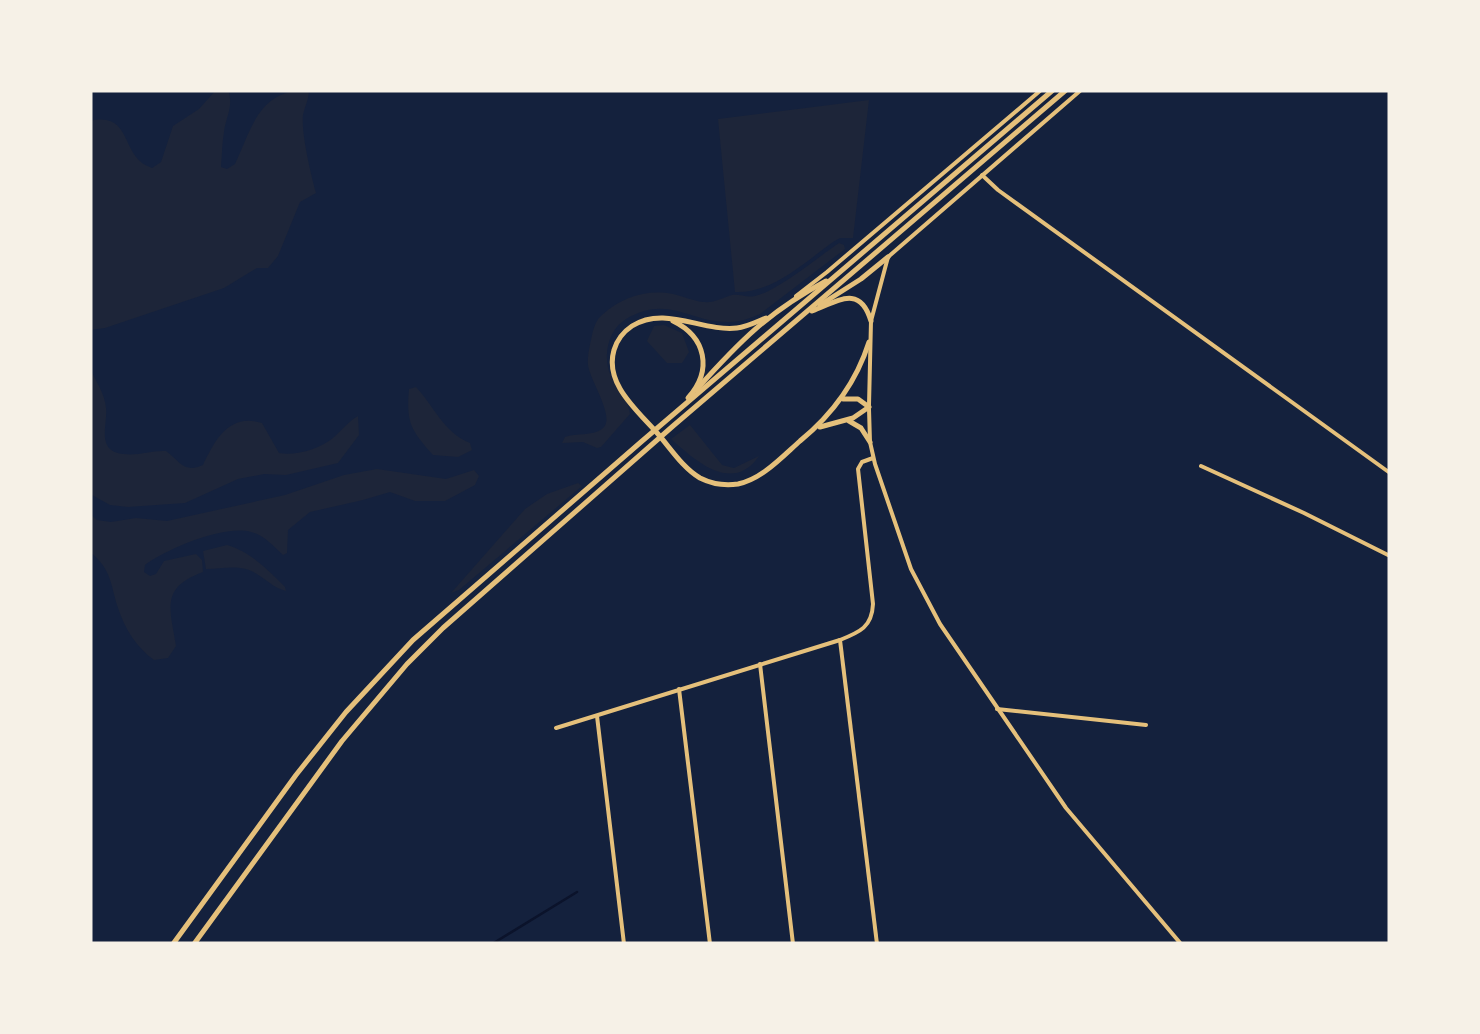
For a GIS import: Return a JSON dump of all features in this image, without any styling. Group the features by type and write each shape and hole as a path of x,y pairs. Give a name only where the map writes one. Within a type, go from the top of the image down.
{"highway":[{"path":"174,944 296,775 356,700 413,640 1053,90"},
{"path":"194,944 342,741 443,628 1066,90"},
{"path":"805,314 888,256"},
{"path":"666,420 730,350 766,318 792,298 839,274"},
{"path":"805,314 852,297 863,303 870,320"},
{"path":"766,318 732,328 666,318 639,322 624,332 614,352 612,372 624,394 682,463 710,482 728,485 752,479 817,428 856,378 869,342"},
{"path":"666,318 690,332 699,344 703,366 696,390"},
{"path":"817,428 869,408 858,399 843,399"},
{"path":"846,420 860,428 870,442"}],"street":[{"path":"792,298 828,272 1041,90"},
{"path":"1081,90 888,256 870,320 870,442 918,585 946,633 1079,826 1181,944"},
{"path":"982,176 1390,473"},
{"path":"556,728 863,630 872,614 858,468 873,458"},
{"path":"1201,466 1390,556"},
{"path":"840,640 877,944"},
{"path":"760,664 793,944"},
{"path":"678,689 710,944"},
{"path":"997,709 1146,724"},
{"path":"597,716 624,944"}],"shaded area":[{"path":"216,90 228,90 230,96 221,167 227,169 235,164 253,123 268,103 279,96 309,90 303,123 316,193 300,202 278,256 268,268 257,268 224,288 90,330 90,121 114,123 135,155 152,168 161,162 173,126 199,109"},
{"path":"869,100 853,238 840,238 762,288 735,292 718,119"},
{"path":"839,243 845,249 760,314 749,318 716,321 655,309 626,319 611,336 607,359 610,374 630,414 601,447 583,442 562,443 565,437 594,433 606,424 588,358 596,324 610,309 626,299 654,293 703,302 732,295 755,296 786,281"},
{"path":"664,325 682,333 689,352 682,363 667,363 647,341 654,326"},
{"path":"90,369 105,403 106,443 115,452 166,451 183,465 197,467 203,465 225,431 250,421 262,423 279,453 286,454 321,445 358,416 359,435 338,463 286,475 238,479 185,503 110,505 90,494"},
{"path":"416,387 446,425 470,443 472,450 458,457 433,455 409,418 409,389"},
{"path":"690,425 722,465 734,468 759,456 737,473 714,470 671,439"},
{"path":"377,469 446,479 474,470 479,476 475,485 445,501 415,501 390,492 310,512 288,530 287,553 283,555 260,536 240,530 181,545 155,559 145,565 144,572 150,576 156,574 164,561 196,554 202,560 203,572 189,578 174,592 171,610 176,646 168,658 154,660 137,643 121,616 106,571 90,552 90,514 97,520 111,522 136,518 167,521 285,495 344,475"},
{"path":"578,483 582,486 451,593 525,509 547,494"},
{"path":"227,545 259,562 286,591 249,570 206,569 203,551"}],"waterway":[{"path":"492,944 577,892"}]}
